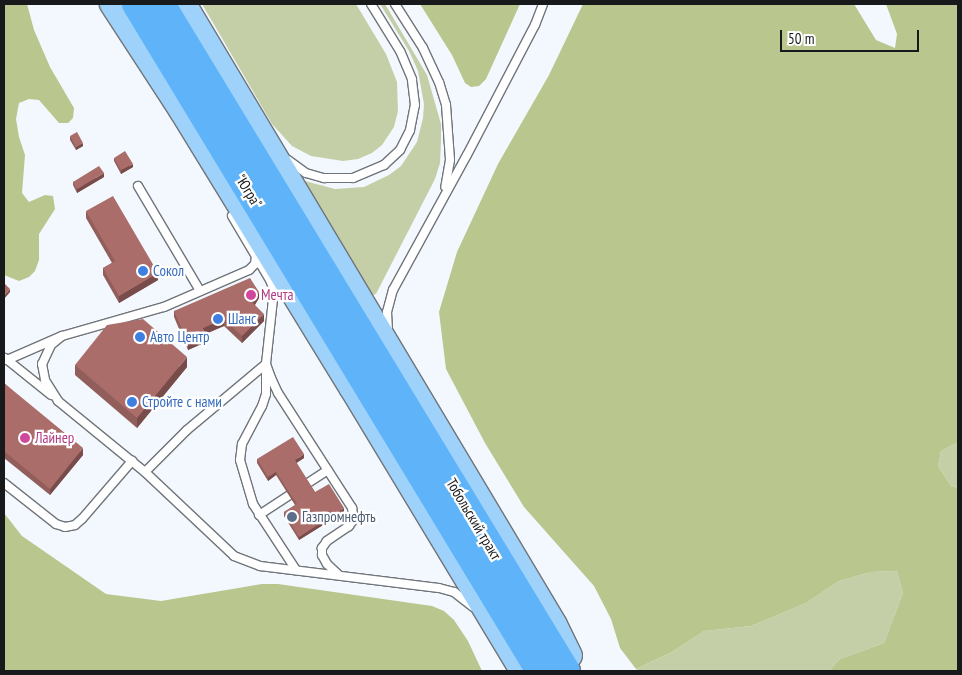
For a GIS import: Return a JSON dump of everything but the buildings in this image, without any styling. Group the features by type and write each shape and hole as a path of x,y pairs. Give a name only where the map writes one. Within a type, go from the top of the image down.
{"highway":[{"name":"\"Югра\"","path":"136,4 380,368"},
{"name":"\"Югра\"","path":"161,4 380,368"},
{"name":"Тобольский тракт","path":"380,368 540,671"},
{"name":"Тобольский тракт","path":"380,368 566,671"}],"main road":[{"path":"112,4 291,289 522,671"},
{"path":"169,4 234,89"},
{"path":"184,4 266,141 380,368 555,625 578,671"}],"lane":[{"path":"112,4 139,60"},
{"path":"266,141 293,165 324,178 354,178 369,174 384,166 400,150 410,130 415,105 412,79 400,52 371,4"},
{"path":"395,4 423,48 446,105 450,160 444,194"},
{"path":"380,368 388,330 387,312 393,290 526,42 543,4"},
{"path":"138,186 200,291"},
{"path":"225,204 256,255 274,290 264,400 239,453 253,504 296,570"},
{"path":"256,255 255,264 249,270 200,291 149,312 62,336 6,358 145,472 234,556 260,566 447,590 460,596 492,622"},
{"path":"58,401 45,380 42,364 51,345 62,336"},
{"path":"266,364 278,393 352,508 354,519 348,526 326,541 322,548 322,555 327,564 339,575"},
{"path":"145,472 187,430 266,364"},
{"path":"4,483 56,524 65,527 75,525 82,519 132,461"},
{"path":"259,515 328,470"}],"green space":[{"path":"4,4 27,4 34,30 50,67 74,108 73,118 68,123 59,123 39,100 29,99 19,103 16,119 25,155 22,193 29,202 45,195 53,196 55,209 39,234 39,260 35,271 29,277 19,281 4,275"},
{"path":"202,4 356,4 386,54 397,82 398,111 394,127 382,145 372,153 358,159 343,161 311,156 292,146 272,124"},
{"path":"380,4 385,4 427,75 441,124 441,142 440,163 435,179 376,294 370,296 301,180 335,189 364,187 389,175 401,166 417,142 423,118 424,104 418,71 409,51"},
{"path":"420,4 520,4 486,79 479,86 471,87 465,83 452,55"},
{"path":"583,4 854,4 876,40 895,48 897,34 886,4 958,4 958,442 941,451 938,466 951,486 958,488 958,671 829,671 840,659 884,643 903,593 897,571 871,572 839,581 806,603 751,626 704,631 672,652 636,669 620,648 611,619 594,586 524,507 485,443 446,369 439,312 457,252 498,164 549,75"},
{"path":"958,442 958,488 951,486 938,466 941,451"},
{"path":"4,513 22,536 106,594 161,601 262,584 278,584 432,606 444,611 454,620 468,641 482,671 4,671"},
{"path":"897,571 903,593 884,643 840,659 829,671 639,671 636,669 672,652 704,631 751,626 806,603 839,581 871,572"}],"place":[{"name":"Сокол","path":"143,271"},
{"name":"Мечта","path":"251,295"},
{"name":"Шанс","path":"218,319"},
{"name":"Авто Центр","path":"140,337"},
{"name":"Стройте с нами","path":"132,402"},
{"name":"Лайнер","path":"25,438"},
{"name":"Газпромнефть","path":"292,517"}]}
